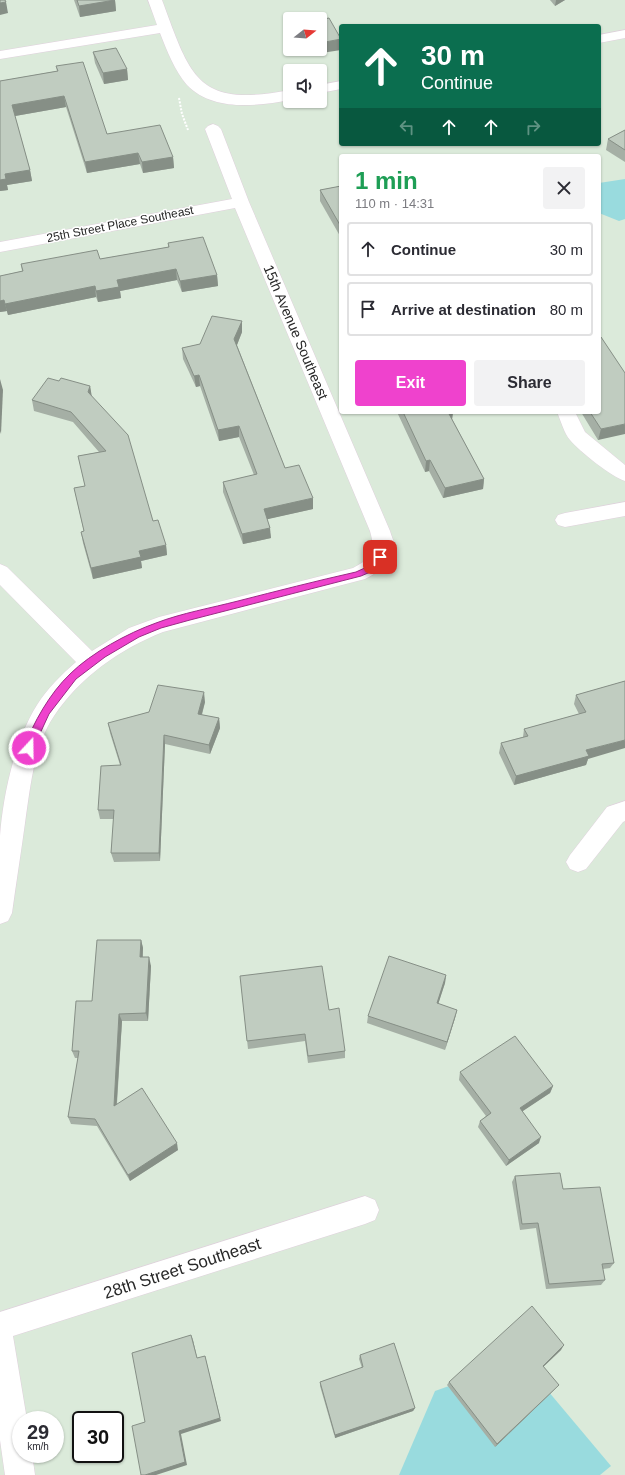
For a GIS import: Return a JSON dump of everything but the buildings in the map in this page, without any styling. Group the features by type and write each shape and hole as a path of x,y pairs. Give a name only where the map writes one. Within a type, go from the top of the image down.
{"street":[{"path":"154,0 190,80 212,95 227,100 247,101 283,96"},
{"path":"0,56 166,28"},
{"path":"601,39 625,34"},
{"path":"327,88 339,85"},
{"name":"15th Avenue Southeast","path":"90,663 136,634 159,625 358,574 372,568 380,557 384,545 380,531 241,202 213,129"},
{"name":"25th Street Place Southeast","path":"0,247 241,202"},
{"path":"567,414 577,436 610,464 625,474"},
{"path":"565,520 625,509"},
{"path":"0,572 90,663 73,676 45,711 33,737 21,772 6,827 0,913"},
{"path":"578,862 615,814 625,811"},
{"name":"28th Street Southeast","path":"0,1326 365,1210"},
{"path":"0,1339 20,1475"}],"path":[{"path":"179,94 182,114 188,130"}],"shaded area":[{"path":"625,179 625,219 619,221 601,214 601,183"},
{"path":"522,1360 611,1466 600,1475 399,1475 435,1391"}],"route":[{"path":"29,748 45,711 73,676 102,654 136,634 159,625 190,616 358,574 372,568 380,557"}]}
